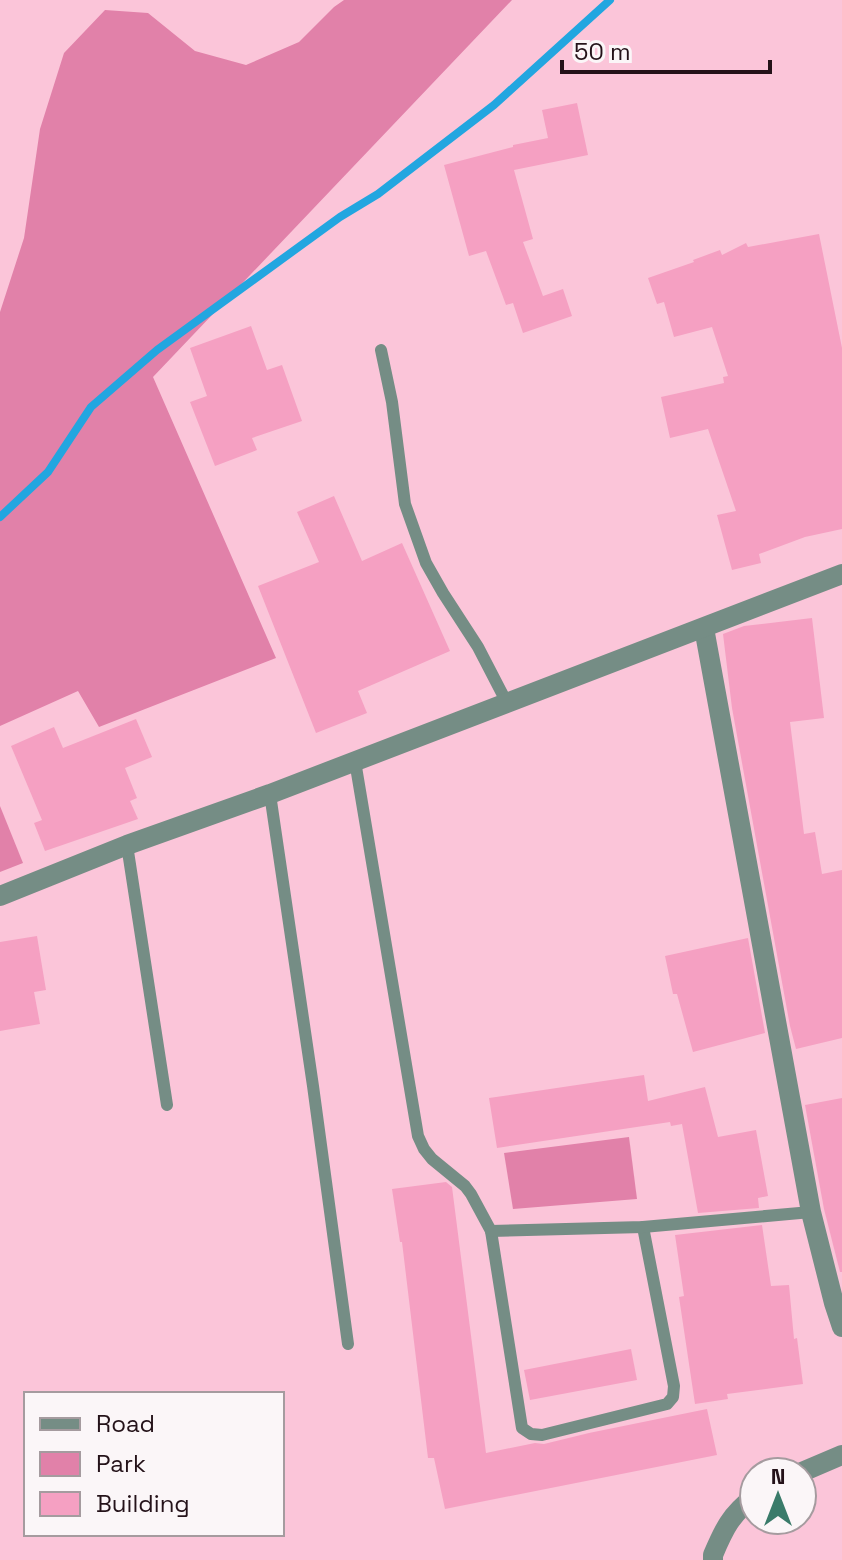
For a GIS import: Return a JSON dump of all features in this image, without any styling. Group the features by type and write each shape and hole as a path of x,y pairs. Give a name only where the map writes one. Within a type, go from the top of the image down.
{"street":[{"path":"0,896 842,574"},
{"path":"704,628 811,1212 842,1327"},
{"path":"818,1465 842,1455"},
{"path":"713,1560 725,1527 738,1510"}],"lane":[{"path":"381,350 392,402 405,504 426,563 478,647 507,703"},
{"path":"355,761 418,1136 432,1159 465,1186 491,1231 522,1428 531,1434 542,1435 667,1404 673,1397 674,1386 643,1227"},
{"path":"270,794 348,1344"},
{"path":"127,845 167,1105"},
{"path":"491,1231 643,1227 811,1212"}],"green space":[{"path":"344,0 512,0 153,377 276,658 99,727 78,691 0,726 0,312 24,238 40,129 64,53 105,10 148,13 195,51 246,65 299,42"},
{"path":"0,806 23,863 0,872"},
{"path":"629,1137 637,1199 513,1209 504,1153"}],"building":[{"path":"577,103 588,155 514,170 533,239 523,242 543,296 563,289 572,316 523,333 513,303 506,305 486,251 469,256 444,165 548,138 542,110"},
{"path":"819,234 842,348 842,529 805,537 759,554 761,563 732,570 717,515 736,511 708,429 670,438 661,397 724,383 723,377 728,376 712,327 674,337 664,302 657,304 648,278 720,250 722,255 746,243 748,247"},
{"path":"251,326 267,370 282,365 302,421 252,438 257,450 215,466 190,402 207,396 190,348"},
{"path":"334,496 362,561 402,543 450,651 358,691 367,713 316,733 258,586 319,562 297,512"},
{"path":"812,618 824,718 790,722 804,834 815,832 822,874 842,870 842,1038 796,1049 732,708 723,634 744,626"},
{"path":"136,719 152,757 125,768 137,798 130,801 138,819 45,851 34,823 42,820 11,746 54,727 63,748"},
{"path":"37,936 46,990 34,992 40,1024 0,1031 0,942"},
{"path":"748,938 765,1033 693,1052 677,994 673,994 665,956"},
{"path":"644,1075 648,1101 705,1087 718,1137 756,1130 768,1196 758,1198 759,1208 698,1213 682,1124 671,1126 670,1122 497,1148 489,1098"},
{"path":"842,1098 840,1272 824,1209 805,1105"},
{"path":"446,1182 452,1187 486,1453 544,1444 707,1409 717,1455 445,1509 434,1458 428,1458 402,1242 392,1189"},
{"path":"762,1225 771,1286 789,1285 794,1339 797,1338 803,1384 727,1394 728,1399 695,1404 679,1297 684,1296 675,1235"},
{"path":"631,1349 637,1380 530,1400 524,1370"}],"waterway":[{"path":"0,517 48,472 91,407 157,350 340,217 378,194 494,105 610,0"}]}
